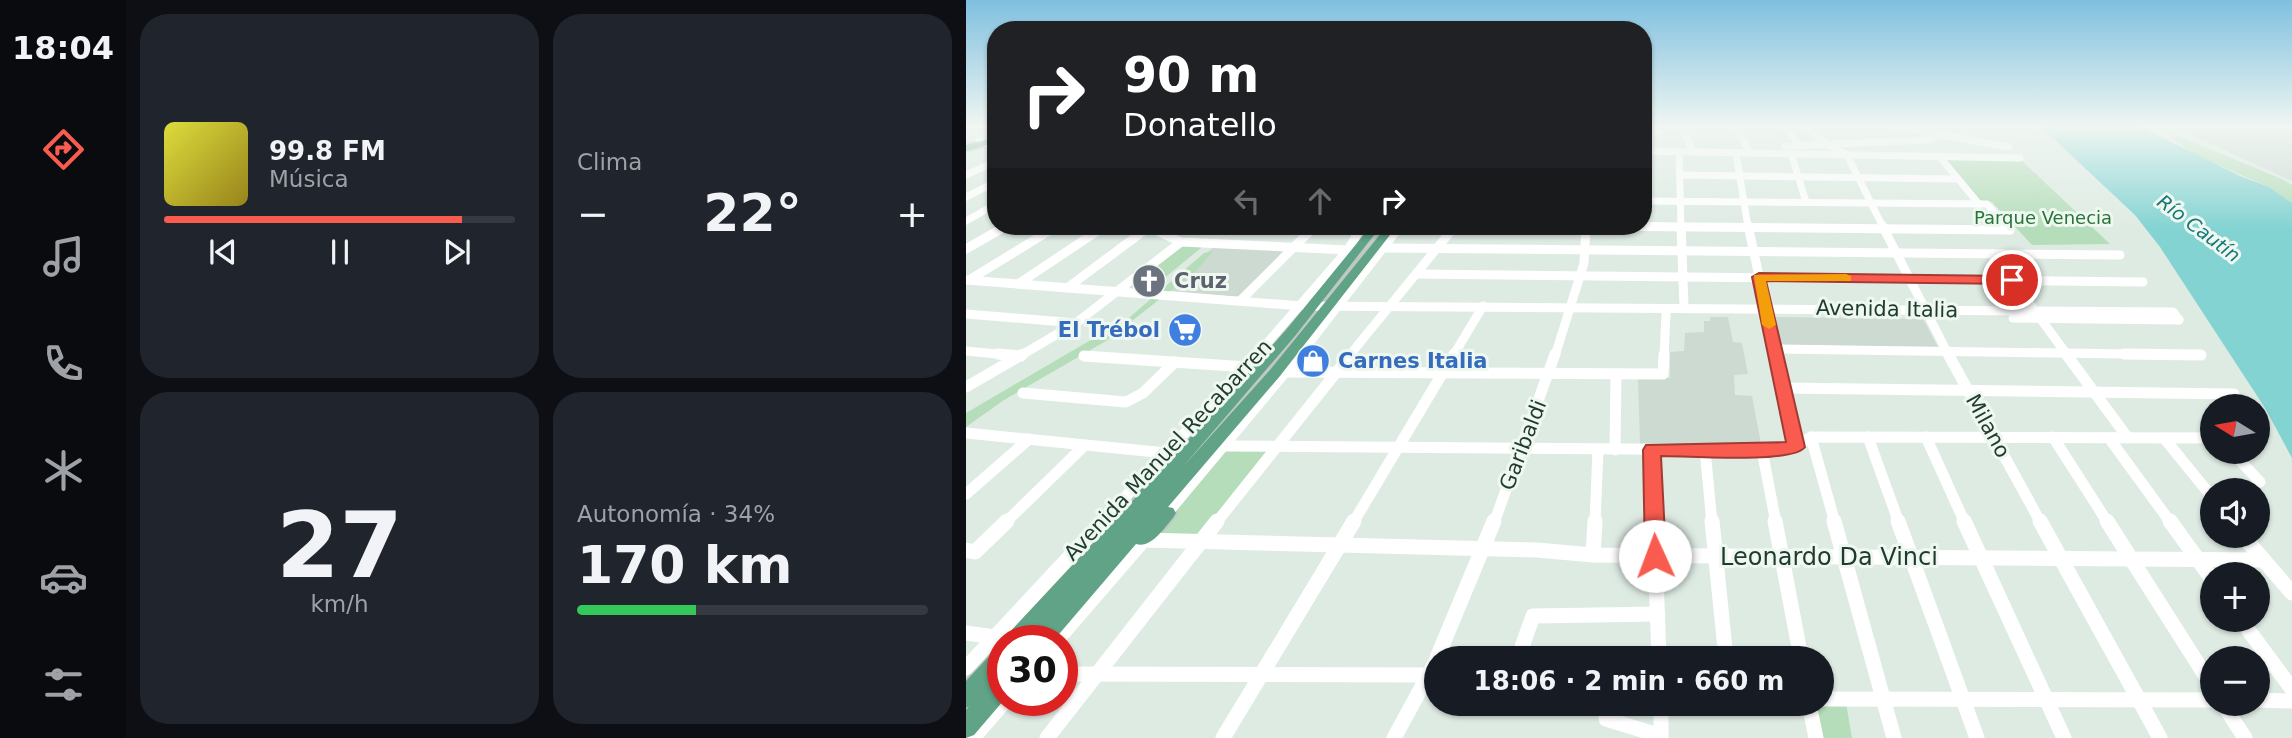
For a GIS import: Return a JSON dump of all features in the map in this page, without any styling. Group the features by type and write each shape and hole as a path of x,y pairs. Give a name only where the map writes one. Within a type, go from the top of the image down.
{"main road":[{"name":"Avenida Manuel Recabarren","path":"1055,625 1323,308 1370,235"},
{"name":"Avenida Manuel Recabarren","path":"1030,625 1379,248 1387,235"},
{"path":"1356,284 1379,248"},
{"path":"1122,523 1166,453"},
{"path":"1061,618 1167,513"},
{"name":"Avenida Manuel Recabarren","path":"966,697 987,665"},
{"path":"966,727 987,703"}],"street":[{"path":"1680,160 1684,307"},
{"path":"1737,160 1748,228 1796,447"},
{"path":"1793,160 1806,202"},
{"name":"Milano","path":"1849,160 1926,313 2160,738"},
{"path":"1652,227 2010,230 1943,160"},
{"path":"966,175 987,165"},
{"path":"966,175 987,178"},
{"path":"1681,175 1958,179"},
{"path":"966,197 987,184"},
{"path":"1652,201 1983,204"},
{"path":"966,221 987,209"},
{"path":"966,249 990,235"},
{"path":"967,280 1042,235"},
{"path":"1018,284 1092,235"},
{"path":"1066,288 1136,235"},
{"path":"1167,235 1181,242 1348,250"},
{"path":"1240,301 1306,235"},
{"name":"Avenida Manuel Recabarren","path":"1070,625 1286,372 1323,308 1357,235"},
{"name":"Avenida Manuel Recabarren","path":"1379,248 1391,235"},
{"path":"1047,738 1275,447 1447,235"},
{"name":"Garibaldi","path":"1443,646 1523,449 1550,374 1586,250 1586,235"},
{"path":"966,387 1076,323 1181,242"},
{"path":"1379,248 2120,255"},
{"path":"1993,254 2128,438"},
{"path":"1417,274 2143,282"},
{"name":"Avenida Italia","path":"967,280 1323,308 1569,310 1684,307 1766,312"},
{"name":"Avenida Manuel Recabarren","path":"1017,625 1166,453 1247,367 1356,284"},
{"path":"1223,738 1482,310"},
{"name":"Avenida Italia","path":"1569,310 1666,314 1766,312 2176,316"},
{"path":"966,314 1076,323"},
{"path":"1286,372 1664,374 1666,314"},
{"path":"1774,349 2201,355"},
{"path":"966,351 1021,356"},
{"path":"1084,356 1247,367"},
{"path":"1023,393 1126,402 1143,393 1175,362"},
{"path":"1615,450 1616,374"},
{"path":"1783,388 2234,394"},
{"path":"966,433 1166,453"},
{"path":"1225,446 1762,450 1796,447 1811,437 2200,438"},
{"path":"1811,437 1894,738"},
{"path":"1868,437 1977,738"},
{"path":"1926,437 2064,738"},
{"path":"2053,438 2200,667"},
{"path":"2109,438 2200,563"},
{"path":"2164,438 2200,482"},
{"path":"969,489 1029,439"},
{"path":"966,550 975,552 1086,445"},
{"path":"1594,555 1598,450"},
{"path":"1652,450 1659,646"},
{"path":"1705,450 1725,646"},
{"path":"1762,450 1799,646"},
{"path":"2243,464 2256,478"},
{"name":"Leonardo Da Vinci","path":"1143,540 1483,549 1594,555 2264,560"},
{"path":"2254,548 2292,593"},
{"path":"1522,646 1533,616 1658,614"},
{"path":"2250,632 2292,690"},
{"path":"966,633 987,641"},
{"name":"Avenida Manuel Recabarren","path":"966,668 987,654"},
{"path":"1078,674 1261,675 1424,665"},
{"name":"Garibaldi","path":"1394,738 1424,684"},
{"path":"1834,699 2200,700"},
{"path":"2270,701 2292,701"},
{"path":"973,738 992,716"},
{"path":"1605,719 1661,737 1661,716"},
{"path":"1811,716 1816,738"},
{"path":"2231,716 2245,738"}],"shaded area":[{"path":"2247,160 2292,160 2292,181"},
{"path":"1216,245 1287,249 1238,297 1164,290"},
{"path":"1710,317 1728,317 1733,342 1742,343 1748,374 1734,375 1735,395 1752,396 1761,444 1640,445 1638,377 1670,378 1670,352 1684,351 1685,333 1704,332 1704,321 1710,321"},
{"path":"1772,317 1923,319 1938,347 1778,345"}],"green space":[{"name":"Parque Venecia","path":"1943,160 2022,160 2110,244 2032,245 1992,202 1980,202"},
{"path":"2208,160 2237,160 2282,179 2292,185 2292,203 2269,187"},
{"path":"1181,245 1202,247 1151,289 1128,287"},
{"path":"1213,251 1196,271 1106,341 1004,400 966,427 966,413 1130,317 1204,253"},
{"path":"1227,449 1269,450 1198,537 1154,536"},
{"path":"1834,703 1846,703 1852,738 1820,738 1815,716 1834,716"}],"water":[{"name":"Río Cautín","path":"2077,160 2209,160 2269,187 2292,203 2292,458 2270,417 2270,394 2256,394 2160,247 2135,215"}],"slow traffic":[{"path":"1769,325 1759,277 1846,278"}],"place":[{"name":"Cruz","path":"1149,281"},
{"name":"El Trébol","path":"1185,330"},
{"name":"Carnes Italia","path":"1313,361"}],"route":[{"path":"1655,556 1652,450 1781,450 1796,447 1759,277 2012,280"}]}
